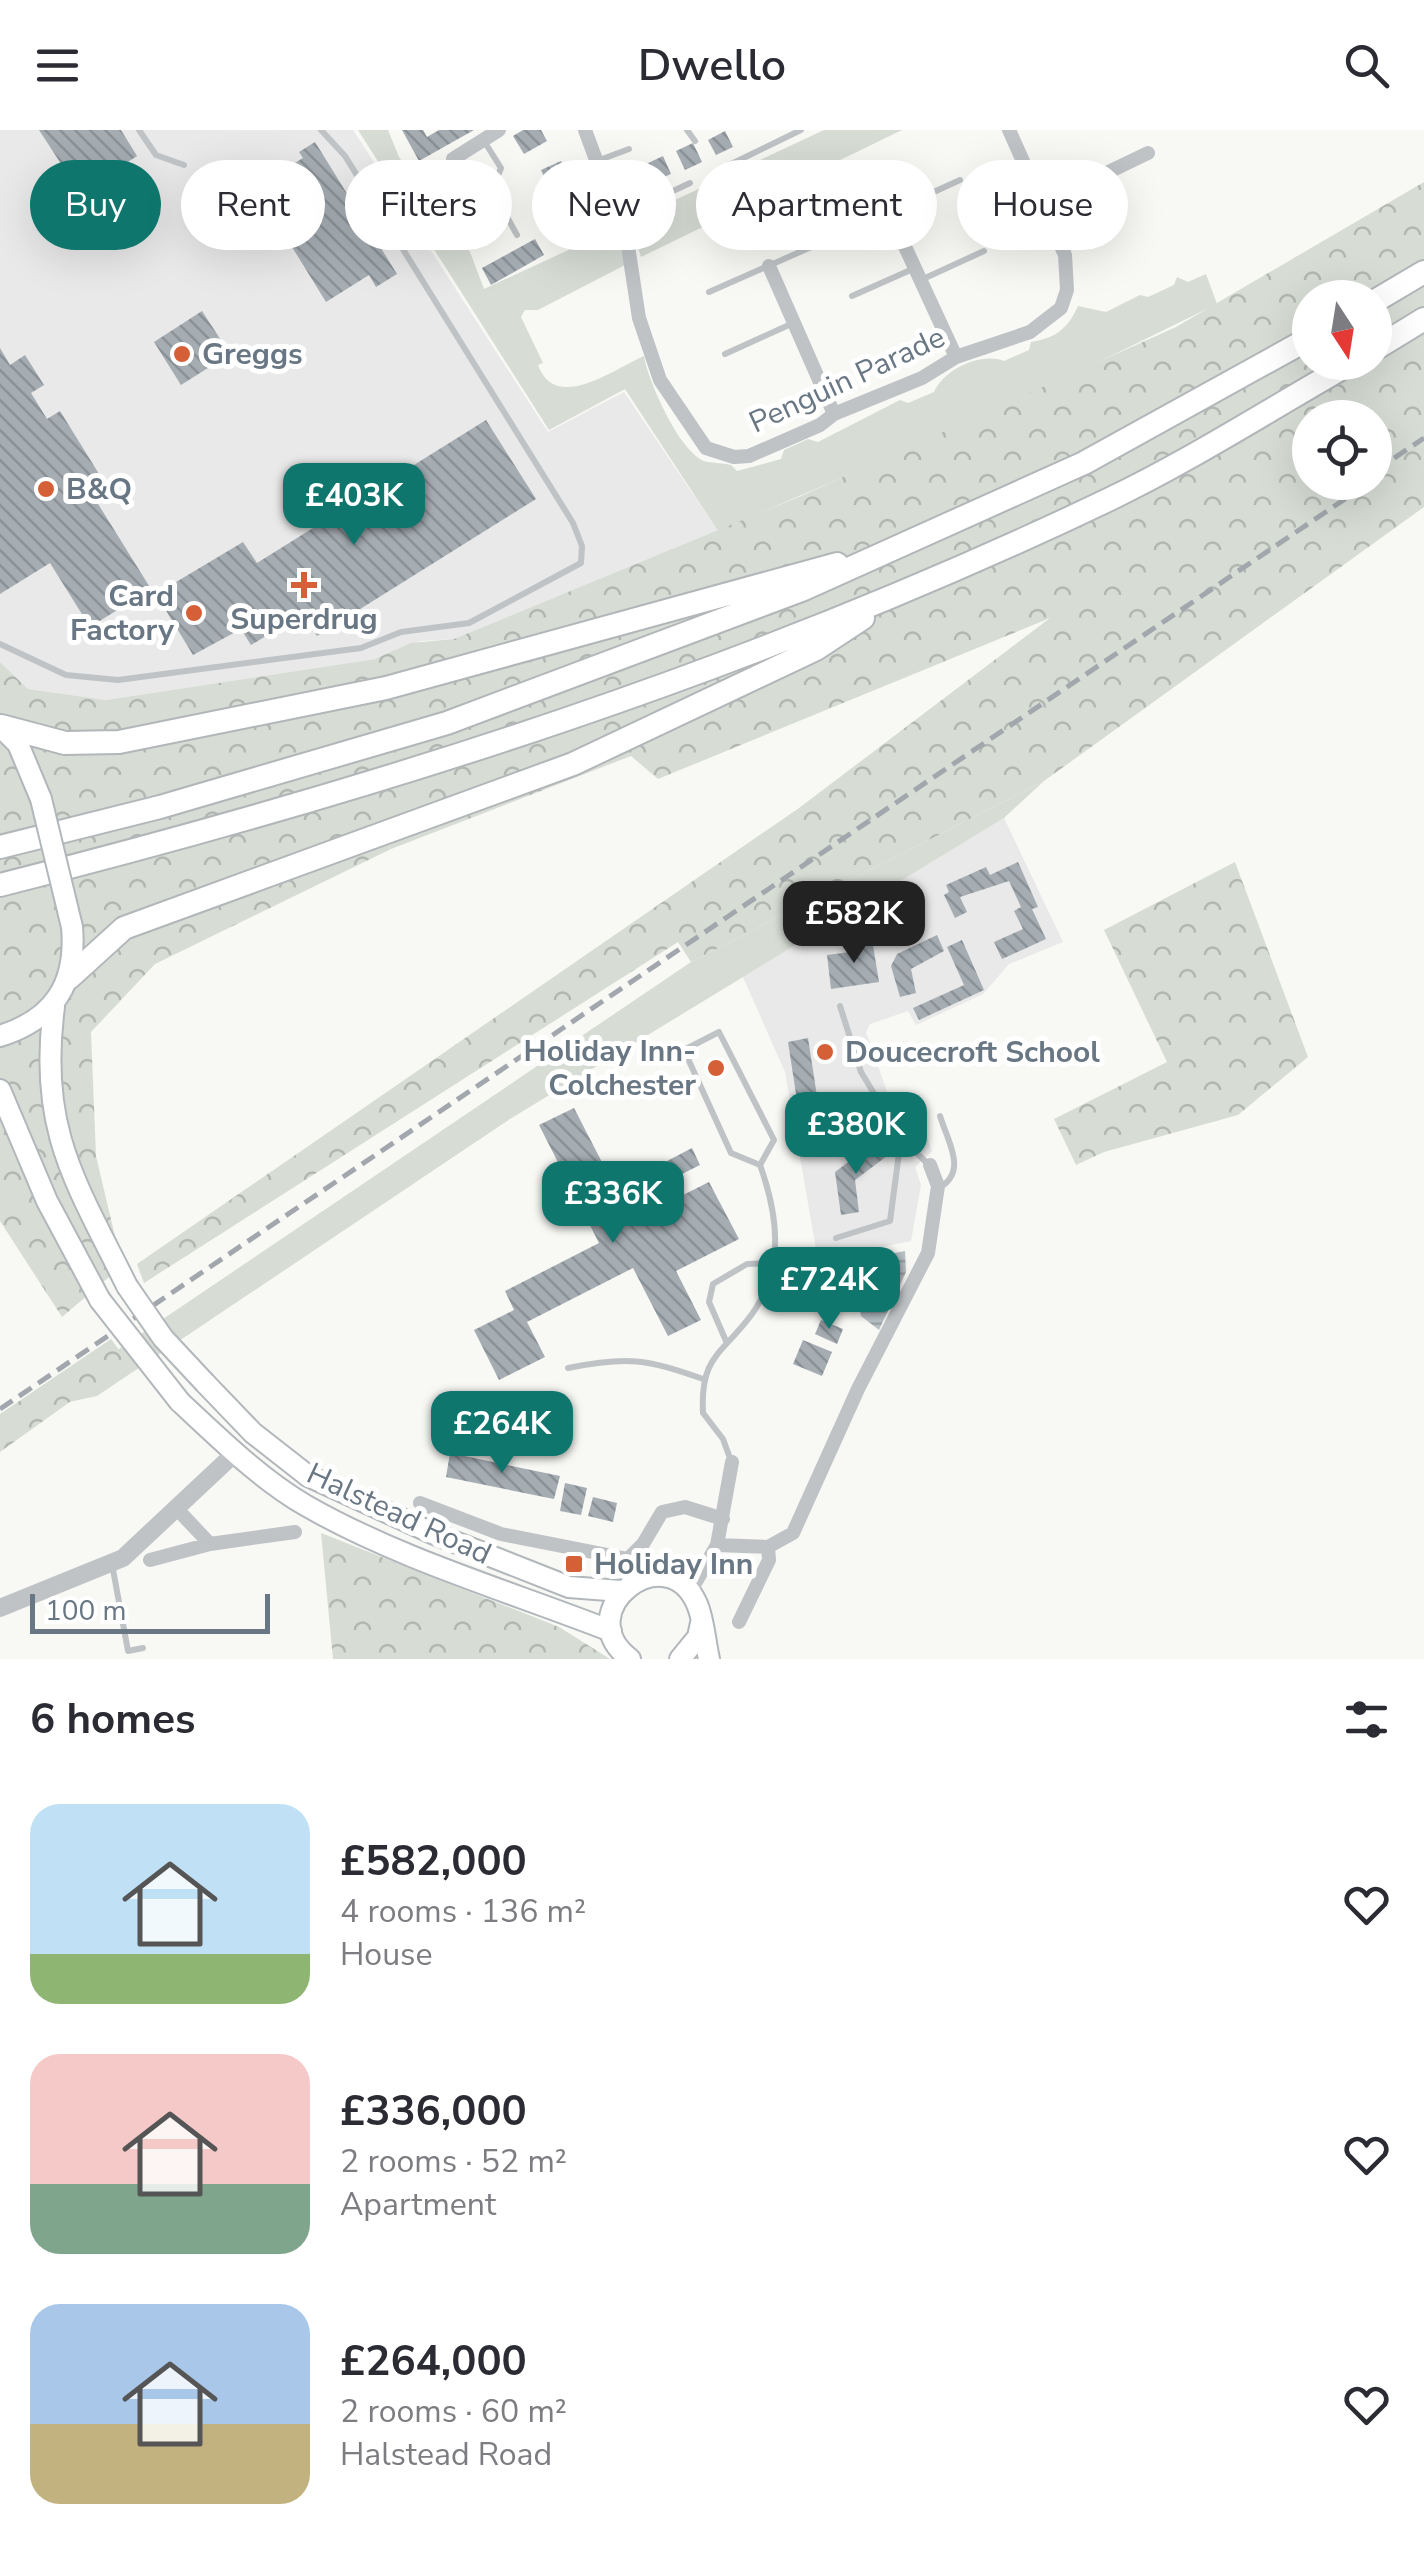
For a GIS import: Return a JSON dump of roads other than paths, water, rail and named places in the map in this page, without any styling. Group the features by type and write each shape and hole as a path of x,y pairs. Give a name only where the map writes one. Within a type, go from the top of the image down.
{"highway":[{"path":"1392,291 1424,272"},
{"path":"1392,339 1424,319"},
{"path":"0,846 160,807 448,722 787,596 1084,463 1292,348"},
{"path":"0,885 294,809 610,706 899,593 1112,498 1321,380"},
{"path":"0,726 65,743 119,742 386,688 604,632 796,572 868,558"},
{"path":"69,978 124,928 573,764 816,649 899,593"}],"main road":[{"path":"0,726 18,744 41,799 72,927 69,978 54,1007 38,1020 0,1036"},
{"name":"Halstead Road","path":"54,1007 47,1063 50,1110 78,1189 127,1286 163,1338 205,1383 254,1433 308,1476 432,1533 569,1587 621,1592"},
{"name":"Halstead Road","path":"0,1090 46,1201 100,1300 180,1402 235,1453 304,1504 417,1559 611,1631"},
{"path":"630,1659 616,1644 611,1631 612,1606 621,1592 649,1576 664,1577 690,1592 701,1621 708,1659"},
{"path":"680,1659 698,1637 701,1621"}],"street":[{"name":"Penguin Parade","path":"585,130 595,160"},
{"name":"Penguin Parade","path":"1008,130 1023,160"},
{"path":"453,159 493,133"},
{"path":"1128,163 1148,153"},
{"name":"Penguin Parade","path":"629,250 639,318 660,380 706,448 719,454 748,456 820,425 834,414 922,378 956,358 1030,332 1061,308 1068,272 1060,250"},
{"path":"907,250 956,358"},
{"path":"769,266 834,414"},
{"path":"716,1545 768,1547 793,1532 858,1389 928,1253 938,1189 930,1165"},
{"path":"0,1608 124,1558 235,1453"},
{"path":"690,1592 716,1545 732,1462"},
{"path":"420,1503 501,1534 628,1560 662,1512 685,1506 723,1519"},
{"path":"178,1510 210,1544"},
{"path":"150,1560 210,1544 294,1532"},
{"path":"740,1622 769,1560 768,1547"}],"lane":[{"path":"140,130 156,155 181,164"},
{"path":"0,644 66,675 118,680 361,648 401,632 470,623 581,564 582,546 573,523 344,156 322,130"},
{"path":"687,130 694,141"},
{"path":"739,160 801,130"},
{"path":"493,133 501,168 492,190 517,234"},
{"path":"601,160 629,148"},
{"path":"676,190 690,183"},
{"path":"710,292 805,250"},
{"path":"852,296 984,251"},
{"path":"725,354 792,323"},
{"path":"840,1006 862,1072 901,1138 930,1165"},
{"path":"732,1462 723,1439 703,1413 703,1379 715,1350 765,1292 774,1263 773,1200 760,1165 731,1153 684,1050 719,1032 774,1140 760,1165"},
{"path":"938,1189 951,1182 956,1168 940,1116"},
{"path":"836,1238 890,1221 901,1138"},
{"path":"726,1341 709,1302 713,1284 746,1264 774,1263"},
{"path":"568,1368 612,1360 648,1360 703,1379"},
{"path":"112,1563 128,1652 143,1648"}],"railway":[{"path":"1392,460 1424,438"},
{"path":"0,1409 1343,500"}],"place":[{"name":"Greggs","path":"182,354"},
{"name":"B&Q","path":"46,489"},
{"name":"Superdrug","path":"304,585"},
{"name":"Card Factory","path":"194,613"},
{"name":"Doucecroft School","path":"825,1052"},
{"name":"Holiday Inn- Colchester","path":"716,1068"},
{"name":"Holiday Inn","path":"574,1564"}]}
